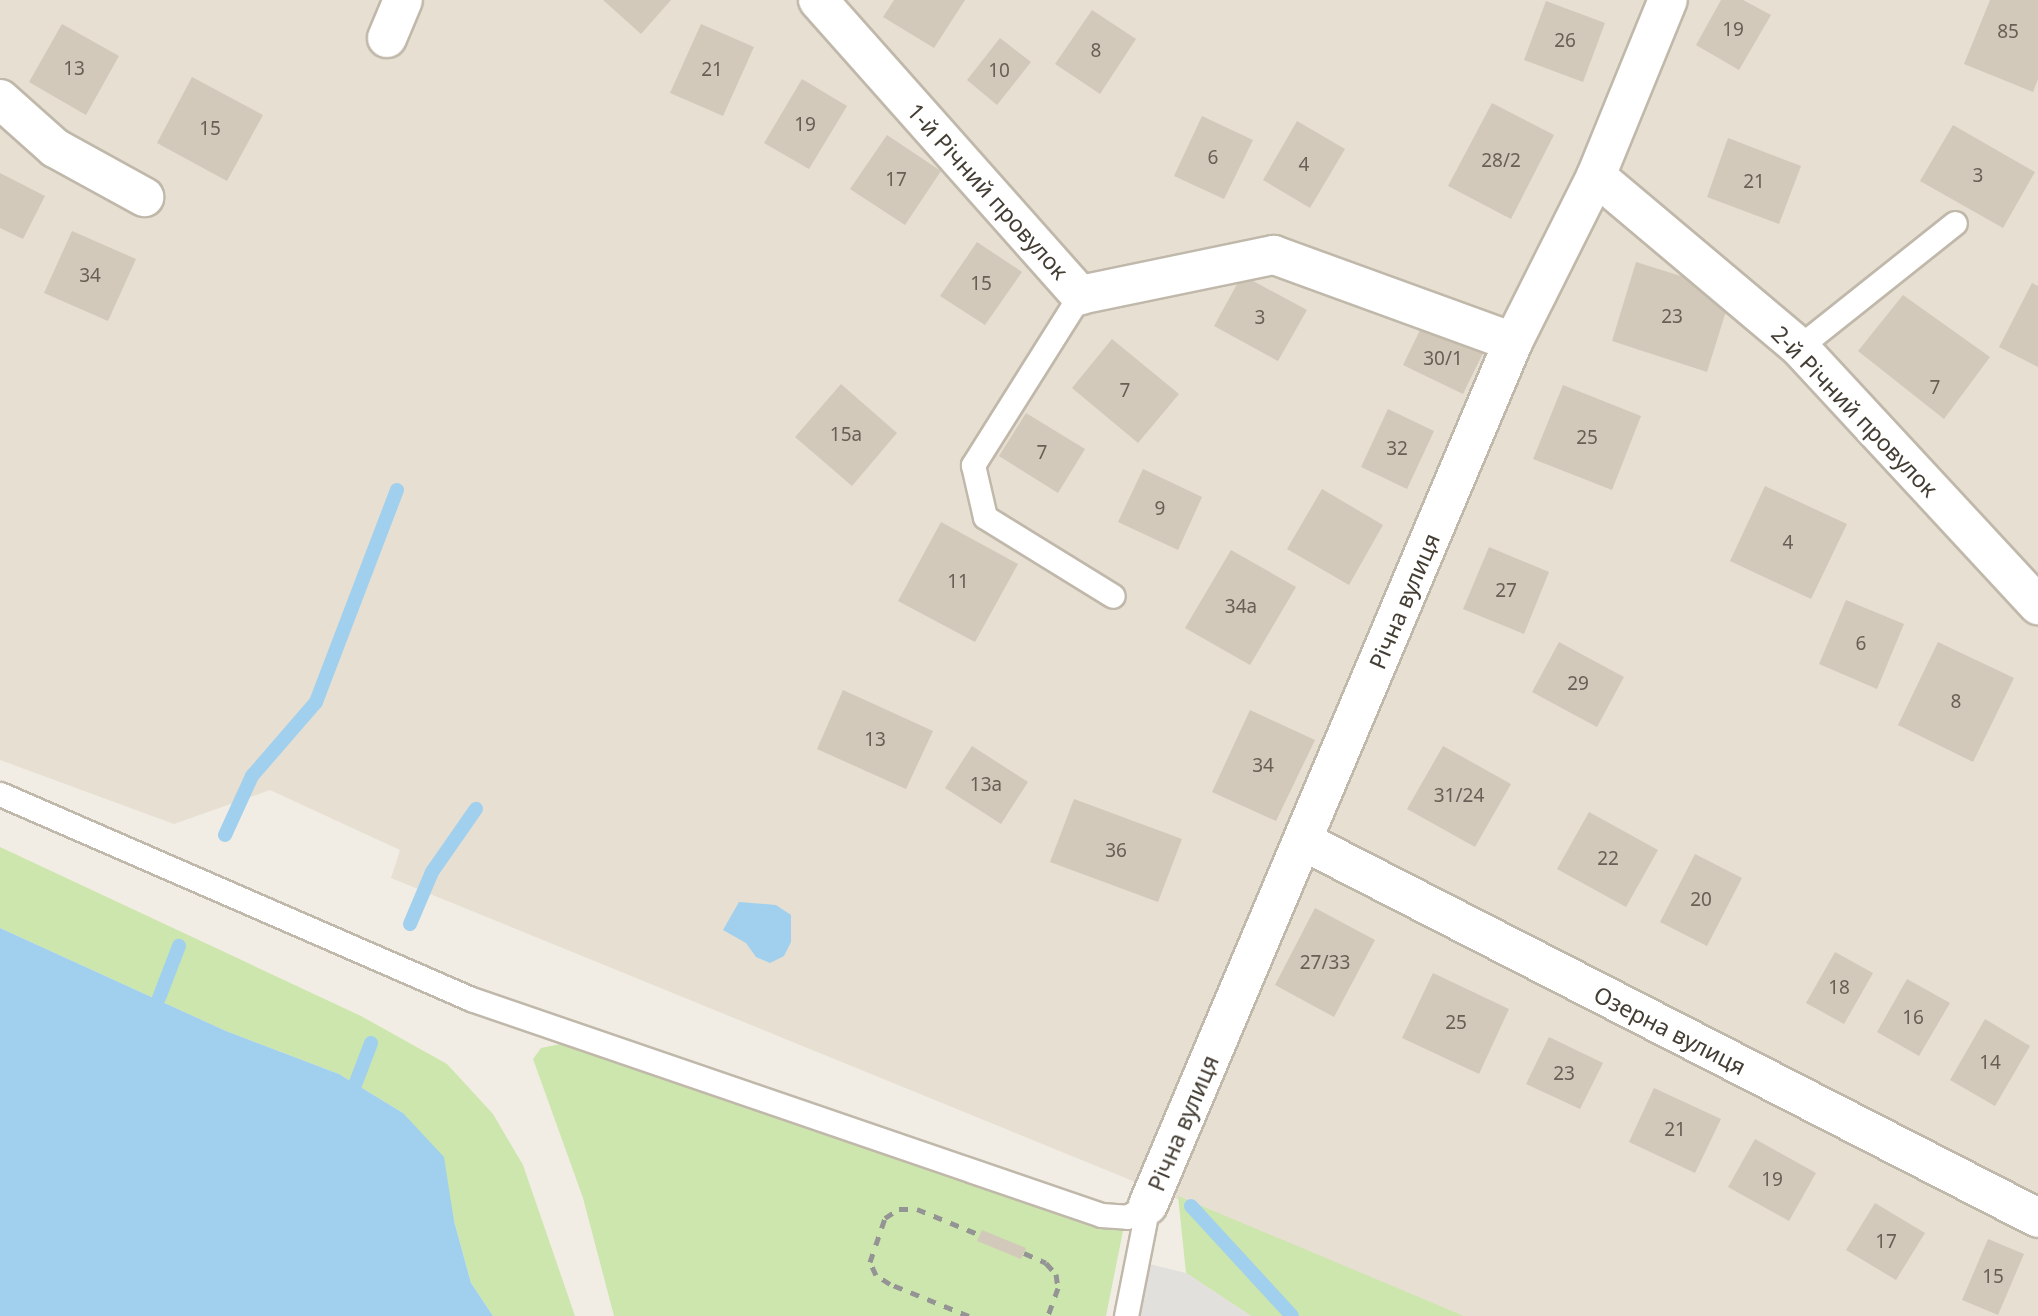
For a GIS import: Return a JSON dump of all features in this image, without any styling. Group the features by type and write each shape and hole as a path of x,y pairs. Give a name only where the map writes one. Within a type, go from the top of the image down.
{"street":[{"path":"387,38 403,0"},
{"name":"1-й Річний провулок","path":"818,0 1080,295 1274,255 1513,342"},
{"name":"Річна вулиця","path":"1148,1205 1513,342 1596,176 1668,0"},
{"path":"0,99 55,148 144,197"},
{"name":"2-й Річний провулок","path":"1596,176 1799,346 2038,605"},
{"name":"Озерна вулиця","path":"1303,841 2038,1218"}],"lane":[{"path":"1799,346 1955,223"},
{"path":"1080,295 973,465 985,517 1112,596"},
{"path":"0,794 471,999 1101,1215 1127,1217 1148,1205"},
{"path":"1126,1316 1148,1205"}],"shaded area":[{"path":"0,0 2038,0 2038,1316 1464,1316 391,878 400,850 270,790 174,824 0,760"},
{"path":"1137,1261 1186,1273 1251,1316 1126,1316"}],"green space":[{"path":"0,847 361,1016 447,1064 493,1114 523,1165 575,1316 493,1316 471,1283 454,1221 403,1113 339,1074 226,1031 0,928"},
{"path":"570,1042 751,1100 1123,1231 1106,1316 614,1316 583,1198 533,1059 541,1048"},
{"path":"1178,1196 1464,1316 1251,1316 1186,1273"}],"water":[{"path":"739,902 776,905 791,915 791,942 784,956 770,963 756,957 746,943 723,930"},
{"path":"0,928 226,1031 339,1074 403,1113 444,1157 454,1221 471,1283 493,1316 0,1316"}],"building":[{"path":"603,0 671,0 641,34"},
{"path":"894,0 965,0 934,48 883,17"},
{"path":"1721,0 1743,0 1771,15 1739,70 1696,45"},
{"path":"1990,0 2038,0 2038,79 2033,92 1964,64"},
{"path":"1546,1 1605,23 1583,82 1524,60"},
{"path":"1092,10 1136,39 1100,94 1055,64"},
{"path":"62,24 119,56 86,115 29,82"},
{"path":"701,24 754,47 723,116 670,93"},
{"path":"1000,38 1031,62 997,105 967,80"},
{"path":"192,77 263,115 227,181 157,143"},
{"path":"802,79 847,106 809,169 764,143"},
{"path":"1492,103 1554,135 1511,219 1448,186"},
{"path":"1202,116 1253,140 1224,199 1174,176"},
{"path":"1297,121 1345,149 1310,208 1263,180"},
{"path":"1953,125 2035,172 2003,228 1920,181"},
{"path":"887,135 941,171 905,225 850,189"},
{"path":"1728,138 1801,166 1779,224 1707,197"},
{"path":"0,173 45,196 23,239 0,228"},
{"path":"72,231 136,259 108,321 44,293"},
{"path":"977,242 1022,272 985,325 940,296"},
{"path":"1636,262 1732,292 1707,372 1612,341"},
{"path":"1242,275 1307,310 1278,361 1214,326"},
{"path":"2032,283 2038,286 2038,367 1999,347"},
{"path":"1903,295 1990,357 1944,419 1858,351"},
{"path":"1423,324 1483,353 1463,394 1403,365"},
{"path":"1112,339 1179,394 1138,443 1072,388"},
{"path":"841,384 897,433 852,486 795,437"},
{"path":"1563,385 1641,416 1612,490 1533,459"},
{"path":"1388,409 1434,431 1407,489 1361,467"},
{"path":"1026,413 1085,449 1058,493 999,456"},
{"path":"1143,469 1202,497 1178,550 1118,522"},
{"path":"1765,486 1847,524 1811,599 1730,561"},
{"path":"1322,489 1383,525 1349,585 1287,549"},
{"path":"941,522 1018,564 975,642 898,601"},
{"path":"1489,547 1549,572 1524,634 1463,609"},
{"path":"1231,550 1296,587 1250,665 1185,628"},
{"path":"1846,600 1904,624 1877,689 1819,664"},
{"path":"1559,642 1624,677 1597,727 1532,692"},
{"path":"1938,642 2014,678 1973,762 1898,725"},
{"path":"843,690 933,731 906,789 817,749"},
{"path":"1250,710 1315,740 1276,821 1212,792"},
{"path":"972,746 1028,782 1001,824 945,788"},
{"path":"1443,746 1511,784 1475,847 1407,809"},
{"path":"1074,799 1182,839 1158,902 1050,862"},
{"path":"1589,812 1658,850 1626,907 1557,869"},
{"path":"1695,854 1742,878 1707,946 1660,922"},
{"path":"1315,908 1375,940 1334,1017 1275,985"},
{"path":"1835,952 1873,973 1844,1024 1806,1003"},
{"path":"1433,973 1509,1009 1479,1074 1402,1038"},
{"path":"1907,979 1950,1003 1919,1056 1877,1032"},
{"path":"1985,1019 2030,1046 1995,1106 1950,1080"},
{"path":"1549,1037 1603,1063 1580,1109 1526,1084"},
{"path":"1654,1088 1721,1119 1695,1173 1629,1142"},
{"path":"1755,1139 1816,1173 1789,1221 1728,1187"},
{"path":"1875,1203 1925,1233 1896,1280 1846,1250"},
{"path":"982,1230 1026,1248 1021,1259 977,1241"},
{"path":"1988,1239 2024,1254 1998,1315 1962,1300"}],"waterway":[{"path":"225,835 252,776 316,702 397,490"},
{"path":"410,924 432,872 476,809"},
{"path":"159,998 179,946"},
{"path":"355,1085 371,1043"},
{"path":"1191,1206 1292,1316"}],"railway":[{"path":"969,1316 890,1284 876,1275 870,1262 885,1218 899,1209 917,1209 980,1235"},
{"path":"1024,1253 1046,1263 1056,1274 1058,1288 1048,1316"}]}
